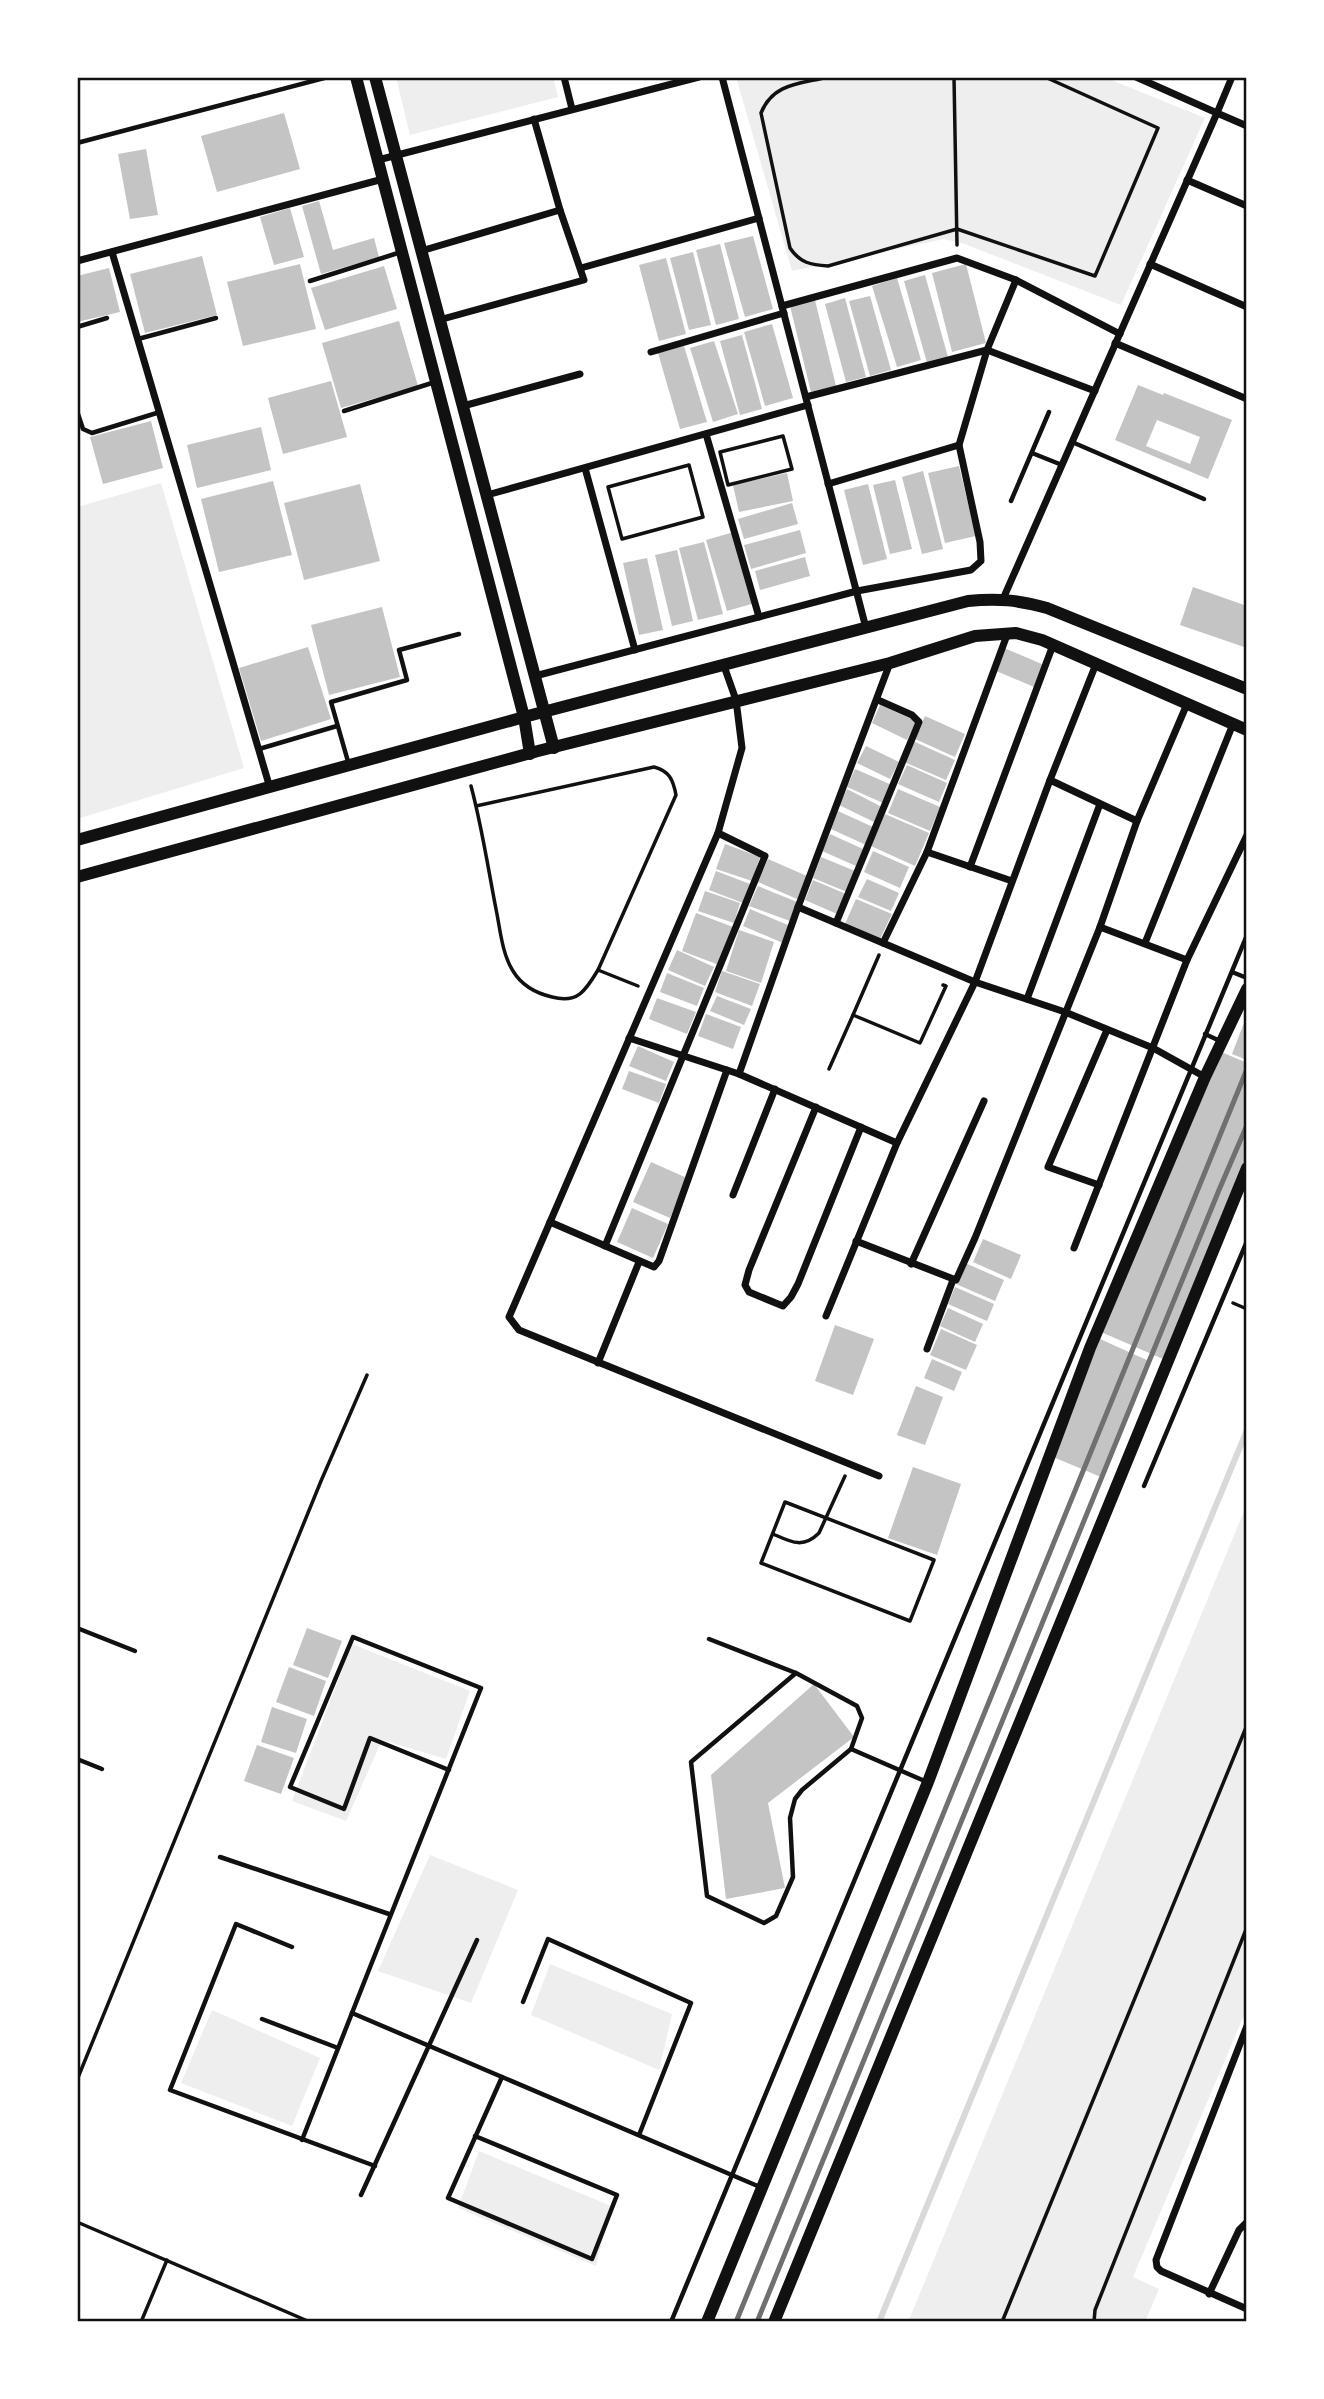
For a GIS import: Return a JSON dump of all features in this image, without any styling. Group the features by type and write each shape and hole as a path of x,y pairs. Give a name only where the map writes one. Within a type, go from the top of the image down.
{"main road":[{"path":"356,77 524,717 530,754"},
{"path":"375,77 554,748"},
{"path":"77,840 524,717 968,601 1019,600 1047,608 1247,690"},
{"path":"77,877 530,754 890,663 975,636 1016,633 1042,640 1247,730"},
{"path":"707,2322 928,1782 1090,1348 1205,1077 1247,989"},
{"path":"774,2322 1247,1168"}],"street":[{"path":"564,77 572,109"},
{"path":"378,160 572,109 665,81 699,77"},
{"path":"722,77 866,628"},
{"path":"1137,77 1247,126"},
{"path":"1003,599 1232,77"},
{"path":"439,320 584,280 560,210 534,119"},
{"path":"77,261 383,179"},
{"path":"1187,180 1247,206"},
{"path":"421,250 560,210"},
{"path":"580,268 759,218"},
{"path":"113,252 270,788"},
{"path":"651,352 783,309 957,258 1016,280 1119,334"},
{"path":"1150,264 1247,307"},
{"path":"535,676 857,591 971,570 981,561 980,542 959,445 987,351 1016,280"},
{"path":"1115,343 1245,398 1247,389"},
{"path":"487,495 987,351 1095,391"},
{"path":"463,406 580,374"},
{"path":"706,433 759,617"},
{"path":"828,484 959,445"},
{"path":"585,468 635,650"},
{"path":"883,943 927,852 1007,635"},
{"path":"970,867 1054,645"},
{"path":"739,1074 798,907 890,663"},
{"path":"826,1316 897,1143 975,982 1049,780 1096,664"},
{"path":"724,666 736,700 742,748 718,833 509,1317 519,1330 879,1476"},
{"path":"836,923 919,722 912,715 878,700"},
{"path":"927,1349 953,1280 958,1278 975,1238 1100,927 1137,821 1187,704"},
{"path":"1145,943 1233,724"},
{"path":"1049,780 1137,821"},
{"path":"1027,999 1100,804"},
{"path":"605,1246 765,856 718,833"},
{"path":"1074,1248 1186,960 1247,835"},
{"path":"927,852 1012,881"},
{"path":"798,907 975,982 1065,1012 1153,1048 1205,1077"},
{"path":"1100,927 1186,960"},
{"path":"1099,1185 1048,1167 1107,1030"},
{"path":"629,1038 739,1074 897,1143"},
{"path":"550,1222 654,1267 659,1261 727,1070"},
{"path":"733,1195 775,1089"},
{"path":"911,1264 984,1101"},
{"path":"816,1107 749,1269 745,1284 749,1292 783,1306 791,1297 799,1284 861,1127"},
{"path":"856,1241 953,1280"},
{"path":"598,1363 639,1262"},
{"path":"1247,2026 1156,2260 1161,2271 1247,2309"},
{"path":"1209,2294 1239,2230 1247,2222"}],"lane":[{"path":"77,143 328,77"},
{"path":"310,281 402,251"},
{"path":"77,327 107,318"},
{"path":"138,338 215,318"},
{"path":"344,411 436,381"},
{"path":"77,411 83,429 92,433 160,412"},
{"path":"1011,501 1049,412"},
{"path":"1072,442 1203,499"},
{"path":"1032,453 1062,465"},
{"path":"349,766 331,702 407,680 400,650 459,634"},
{"path":"259,749 337,726"},
{"path":"671,2322 1247,935"},
{"path":"1232,972 1247,978"},
{"path":"1205,1034 1223,1042"},
{"path":"1144,1486 1247,1241"},
{"path":"1056,1393 1071,1398"},
{"path":"77,1628 135,1651"},
{"path":"302,2140 389,1914 449,1770 481,1688 353,1637 290,1787 344,1809 370,1738 449,1770"},
{"path":"709,1639 796,1673 858,1706 862,1722 851,1749 795,1799 790,1818 793,1877 776,1916 764,1923 707,1896 691,1762 796,1673"},
{"path":"851,1749 928,1782"},
{"path":"77,1759 102,1769"},
{"path":"220,1857 389,1914"},
{"path":"292,1947 236,1924 170,2091 375,2166"},
{"path":"523,2002 548,1939 691,2003 639,2135"},
{"path":"361,2195 477,1940"},
{"path":"352,2013 762,2188"},
{"path":"261,2019 338,2048"},
{"path":"475,2136 617,2195 592,2259 448,2199 475,2136 502,2077"}],"path":[{"path":"828,77 776,90 761,113 790,248 796,257 810,265 828,267 957,229 1095,276 1158,128 1045,77"},
{"path":"954,77 957,229"},
{"path":"783,436 792,469 728,485 720,452 750,445 783,436"},
{"path":"690,465 703,517 622,539 608,487 664,472 690,465"},
{"path":"467,771 477,806 502,937 511,969 523,985 538,994 558,999 571,998 584,992 598,970 676,795 673,780 665,770 654,767 477,806"},
{"path":"829,1069 878,957 889,961"},
{"path":"598,970 650,990"},
{"path":"853,1015 920,1043 946,986 934,981"},
{"path":"77,2080 237,1684 367,1376"},
{"path":"773,1534 793,1543 804,1544 812,1541 819,1534 850,1465"},
{"path":"785,1502 825,1518 934,1560 910,1621 761,1563 785,1502"},
{"path":"1002,2322 1247,1725"},
{"path":"1241,1739 1247,1741"},
{"path":"1094,2322 1095,2311 1247,1927"},
{"path":"77,2222 310,2322"},
{"path":"141,2322 167,2260"},
{"path":"296,2322 298,2317"}],"shaded area":[{"path":"396,77 553,77 558,97 410,135"},
{"path":"736,77 1104,77 1205,118 1121,305 962,243 944,239 792,271"},
{"path":"161,483 244,768 77,819 77,507"},
{"path":"1247,1504 1247,2008 1133,2277 1159,2289 1145,2322 908,2322"},
{"path":"352,1644 470,1691 446,1759 382,1740 346,1821 292,1801"},
{"path":"430,1855 518,1890 471,2003 378,1971"},
{"path":"550,1964 672,2014 659,2070 531,2015"},
{"path":"212,2010 320,2058 292,2126 181,2083"},
{"path":"479,2151 611,2206 596,2266 458,2208"}],"building":[{"path":"284,113 300,169 217,192 201,136"},
{"path":"146,149 158,215 130,219 118,154"},
{"path":"319,201 333,250 374,238 379,257 321,274 302,206"},
{"path":"290,208 304,257 274,265 260,217"},
{"path":"753,236 773,309 745,317 724,243"},
{"path":"720,244 739,319 716,325 696,250"},
{"path":"693,252 711,325 689,330 670,258"},
{"path":"202,256 217,315 145,333 130,274"},
{"path":"666,258 686,334 659,341 639,265"},
{"path":"300,264 316,329 243,346 227,282"},
{"path":"966,264 986,343 952,352 932,273"},
{"path":"384,266 397,309 325,330 311,288"},
{"path":"109,268 120,312 77,322 77,276"},
{"path":"925,275 948,357 927,363 904,281"},
{"path":"897,278 921,360 897,367 872,286"},
{"path":"870,296 891,370 870,376 849,301"},
{"path":"845,298 866,377 846,382 825,304"},
{"path":"815,300 836,386 811,392 790,306"},
{"path":"399,321 418,386 341,408 322,343"},
{"path":"772,324 793,398 765,406 744,332"},
{"path":"742,335 762,409 740,415 720,341"},
{"path":"714,341 738,414 713,422 690,348"},
{"path":"684,346 707,422 680,429 658,353"},
{"path":"331,381 347,437 283,454 268,398"},
{"path":"1138,385 1232,420 1208,479 1115,440","holes":["1157,420 1200,437 1190,464 1146,446"]},
{"path":"151,421 163,468 103,484 90,437"},
{"path":"261,427 271,470 197,488 187,445"},
{"path":"959,466 976,536 945,543 928,473"},
{"path":"923,471 943,549 922,554 902,477"},
{"path":"787,473 793,501 739,512 733,485"},
{"path":"895,480 912,549 890,554 873,485"},
{"path":"273,481 292,555 219,572 201,499"},
{"path":"360,484 380,561 304,580 284,503"},
{"path":"868,484 887,559 863,565 844,490"},
{"path":"792,503 798,524 744,539 738,519"},
{"path":"800,530 806,553 751,569 744,545"},
{"path":"734,532 755,603 727,611 706,540"},
{"path":"704,542 723,614 698,620 679,548"},
{"path":"677,550 693,621 672,626 655,555"},
{"path":"805,557 810,576 760,590 755,571"},
{"path":"647,558 663,630 639,635 623,563"},
{"path":"1193,587 1247,606 1247,648 1180,625"},
{"path":"382,607 400,677 329,695 311,625"},
{"path":"308,647 331,719 261,741 239,668"},
{"path":"1004,648 1044,665 1034,687 994,670"},
{"path":"880,705 916,721 907,740 872,723"},
{"path":"925,716 965,734 955,757 915,739"},
{"path":"913,741 955,760 946,780 904,762"},
{"path":"866,746 899,762 890,779 857,763"},
{"path":"907,765 947,783 939,802 898,784"},
{"path":"855,769 892,785 883,803 847,787"},
{"path":"847,789 882,807 874,822 839,805"},
{"path":"898,789 940,807 930,831 888,813"},
{"path":"838,811 873,827 866,845 831,829"},
{"path":"885,814 929,833 915,866 871,846"},
{"path":"830,834 863,849 856,866 822,851"},
{"path":"725,844 760,857 752,881 716,869"},
{"path":"873,851 909,867 900,888 864,872"},
{"path":"821,857 855,871 847,892 813,878"},
{"path":"768,859 807,876 797,899 758,882"},
{"path":"716,871 750,884 743,903 709,890"},
{"path":"867,879 899,893 891,911 858,897"},
{"path":"813,880 846,894 837,914 805,900"},
{"path":"758,886 797,902 790,921 749,906"},
{"path":"705,891 740,903 734,923 698,911"},
{"path":"856,899 892,914 880,939 845,924"},
{"path":"750,909 790,926 783,943 743,926"},
{"path":"696,913 733,927 719,965 682,951"},
{"path":"739,930 774,942 761,983 726,971"},
{"path":"677,950 714,967 705,986 668,970"},
{"path":"722,971 760,984 752,1006 715,992"},
{"path":"667,973 704,988 697,1006 660,992"},
{"path":"717,996 751,1009 744,1025 710,1011"},
{"path":"657,998 696,1012 687,1034 649,1019"},
{"path":"706,1014 741,1027 733,1049 698,1036"},
{"path":"1247,1015 1247,1060 1232,1054"},
{"path":"638,1046 674,1062 666,1081 629,1066"},
{"path":"1219,1051 1247,1063 1247,1161 1163,1359 1101,1332"},
{"path":"629,1071 666,1084 659,1103 622,1089"},
{"path":"651,1162 687,1178 670,1218 633,1202"},
{"path":"632,1208 668,1224 653,1258 617,1242"},
{"path":"983,1239 1021,1255 1011,1279 973,1262"},
{"path":"965,1263 1004,1280 995,1301 956,1284"},
{"path":"955,1287 994,1304 987,1321 948,1304"},
{"path":"948,1308 983,1324 975,1342 940,1326"},
{"path":"835,1325 874,1339 853,1395 815,1381"},
{"path":"941,1329 977,1345 966,1370 930,1355"},
{"path":"1100,1339 1149,1361 1101,1477 1053,1457"},
{"path":"932,1359 962,1372 954,1391 924,1378"},
{"path":"916,1386 943,1397 925,1445 897,1435"},
{"path":"913,1467 961,1484 937,1555 888,1538"},
{"path":"307,1628 342,1641 328,1678 293,1665"},
{"path":"289,1667 326,1681 314,1716 276,1702"},
{"path":"814,1684 854,1737 768,1803 785,1888 726,1899 711,1775"},
{"path":"272,1707 307,1719 296,1753 261,1742"},
{"path":"257,1745 294,1758 281,1794 244,1781"}],"waterway":[{"path":"879,2322 1247,1430"}],"railway":[{"path":"736,2322 1247,1069"},
{"path":"757,2322 1247,1125"}]}
